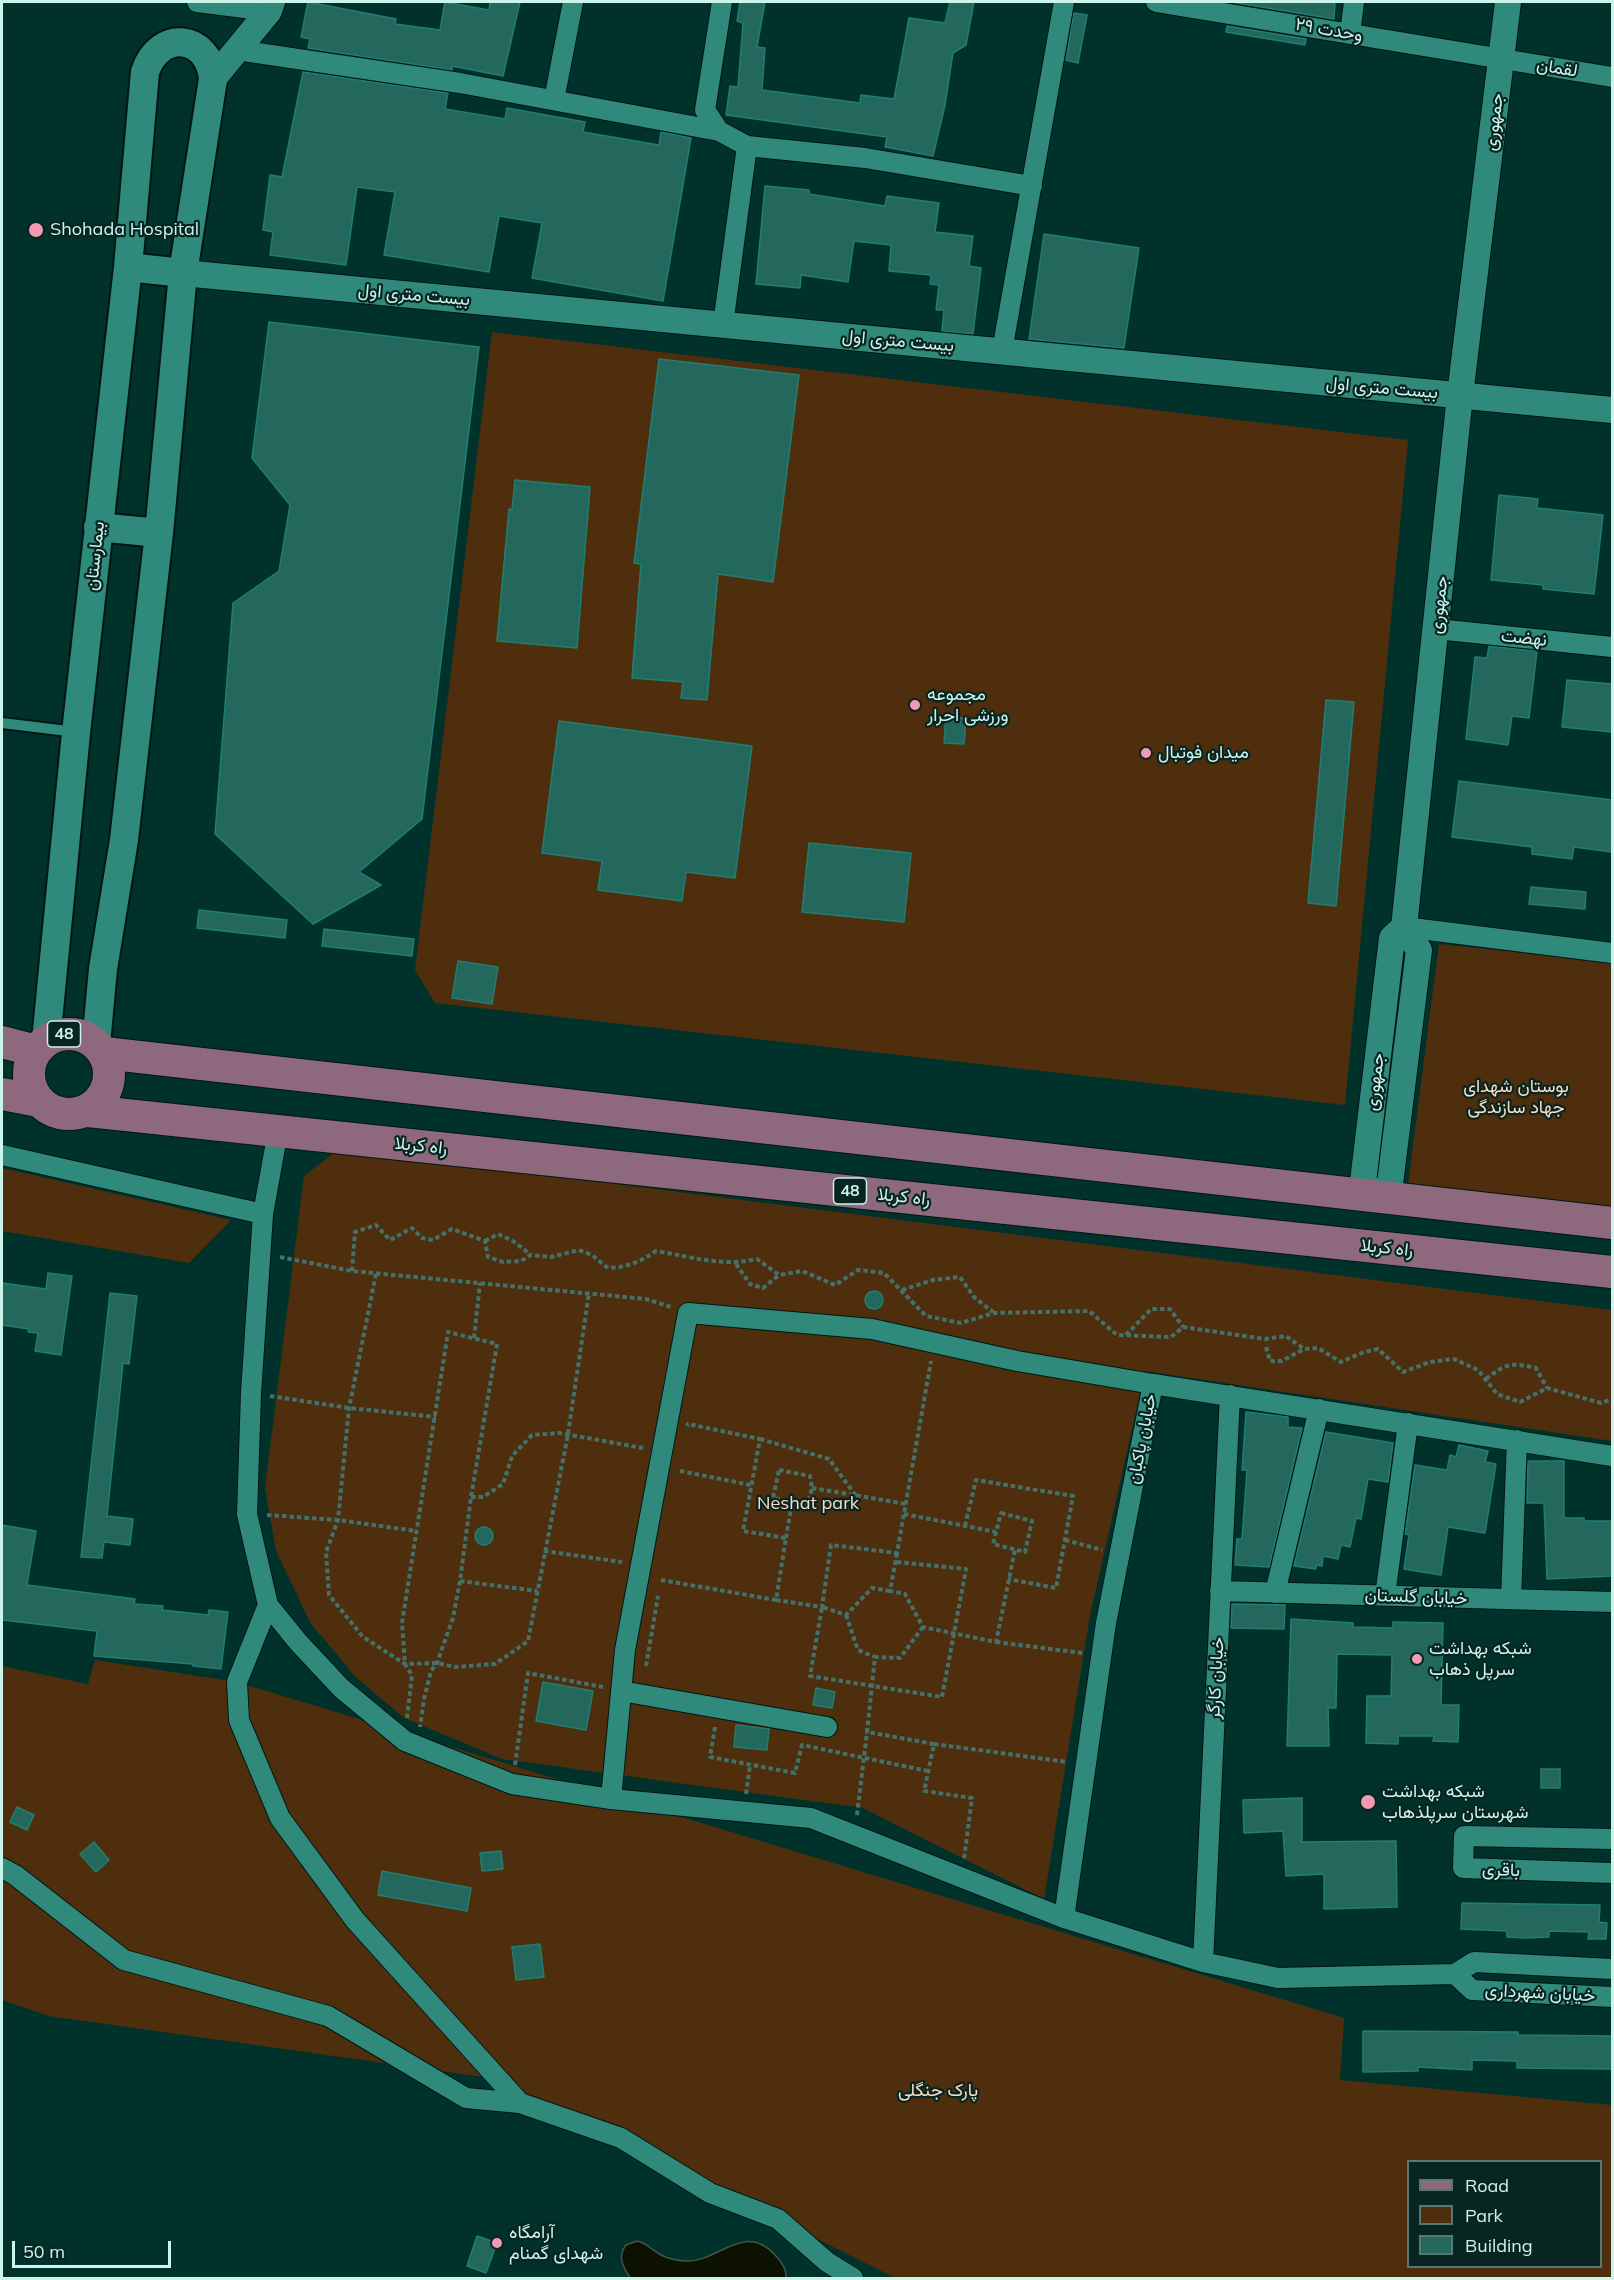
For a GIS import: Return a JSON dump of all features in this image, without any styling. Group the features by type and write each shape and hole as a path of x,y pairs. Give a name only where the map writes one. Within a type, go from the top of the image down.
{"main road":[{"name":"بیمارستان","path":"41,1046 128,267 145,72 149,60 166,44 189,43 199,48 207,56 212,67 213,79"},
{"path":"100,1048 103,969 124,840 159,533 183,273 213,79"},
{"path":"128,267 183,273"},
{"path":"98,527 159,533"},
{"name":"48","path":"71,1033 84,1036 100,1048 109,1065 108,1085 99,1102 88,1111 75,1115 49,1110 39,1101 32,1090 29,1077 30,1063 41,1046 57,1035 71,1033"},
{"name":"48","path":"2,1042 41,1046"},
{"name":"48","path":"100,1048 1612,1223"},
{"name":"48","path":"2,1094 39,1101"},
{"name":"راه کربلا","path":"88,1111 1612,1272"}],"street":[{"path":"197,2 270,6"},
{"path":"554,100 573,2"},
{"path":"719,131 705,110 722,2"},
{"path":"1002,351 1064,2"},
{"name":"وحدت ۲۹","path":"1156,2 1200,5 1501,60"},
{"path":"1350,34 1354,2"},
{"name":"جمهوری","path":"1377,1196 1363,1182 1392,938 1404,927 1460,395 1508,2"},
{"path":"213,79 270,6"},
{"path":"237,50 460,83 719,131 747,146 865,158 1032,186"},
{"name":"لقمان","path":"1501,60 1612,77"},
{"path":"723,325 747,146"},
{"name":"بیست متری اول","path":"183,273 1612,410"},
{"name":"نهضت","path":"1436,629 1612,647"},
{"path":"1404,927 1612,953"},
{"path":"278,1131 264,1214 252,1393 248,1514 268,1605 298,1642 341,1688 411,1745 512,1784 611,1799 811,1818 1064,1918 1203,1962 1278,1978 1455,1974"},
{"path":"2,1155 264,1214"},
{"path":"611,1799 625,1650 688,1313 872,1329 1017,1361 1153,1384"},
{"name":"خیابان پاکبان","path":"1064,1918 1102,1655 1153,1384 1612,1456"},
{"name":"خیابان کارگر","path":"1203,1962 1230,1395"},
{"path":"1275,1593 1319,1409"},
{"path":"1385,1596 1408,1423"},
{"path":"1510,1599 1517,1440"},
{"name":"خیابان گلستان","path":"1220,1591 1612,1602"},
{"path":"268,1605 237,1682 239,1720 280,1818 355,1920 520,2103"},
{"path":"621,1691 827,1727"},
{"name":"باقری","path":"1612,1839 1464,1836 1463,1868 1612,1873"},
{"path":"2,1868 15,1875 124,1960 328,2016 466,2098 520,2103 621,2138 710,2193 778,2219 827,2262 853,2278"},
{"name":"خیابان شهرداری","path":"1612,1969 1474,1962 1455,1974 1472,1990 1612,1997"}],"lane":[{"path":"2,723 76,732"}],"path":[{"path":"352,1271 355,1232 376,1225 390,1240 412,1228 422,1238 433,1240 452,1229 485,1241 498,1234 513,1241 531,1256"},
{"path":"485,1241 488,1257 503,1262 521,1261 531,1256 551,1257 579,1250 592,1255 608,1268 627,1267 637,1264 656,1251 736,1264 757,1259 779,1275"},
{"path":"262,1254 376,1274 646,1299 688,1313"},
{"path":"736,1264 750,1284 763,1288 779,1275 802,1271 835,1285 858,1270 884,1273 926,1316 961,1323 994,1313 1089,1311 1116,1335 1171,1337 1183,1327"},
{"path":"376,1274 349,1408 338,1520 326,1552 328,1595 363,1637 405,1664 412,1675 411,1745"},
{"path":"902,1290 933,1280 960,1277 974,1297 994,1313"},
{"path":"474,1338 480,1283"},
{"path":"405,1664 437,1663 455,1667 495,1664 528,1641 568,1434 589,1293"},
{"path":"1125,1336 1151,1309 1170,1309 1183,1327 1265,1339 1286,1336 1304,1348"},
{"path":"405,1664 402,1623 448,1332 497,1344 453,1618 437,1663 431,1671 411,1745"},
{"path":"890,1591 934,1343"},
{"path":"1266,1347 1270,1361 1282,1361 1304,1348 1318,1348 1341,1362 1364,1352 1378,1349 1403,1372 1430,1362 1454,1359 1478,1370 1497,1394 1520,1402 1547,1388 1601,1403 1612,1399"},
{"path":"1486,1379 1501,1367 1516,1363 1536,1368 1547,1388"},
{"path":"252,1393 349,1408 436,1417"},
{"path":"686,1436 688,1424 760,1439 830,1459 856,1496"},
{"path":"471,1497 483,1497 503,1484 512,1456 532,1435 568,1434 661,1452"},
{"path":"760,1439 744,1531 786,1538"},
{"path":"678,1482 682,1460"},
{"path":"779,1470 810,1476 812,1488 808,1505 773,1498 779,1470"},
{"path":"680,1471 751,1485"},
{"path":"965,1526 976,1480 1073,1496 1056,1588 1008,1580"},
{"path":"812,1488 906,1504"},
{"path":"776,1600 792,1502"},
{"path":"1001,1513 1032,1521 1024,1552 1015,1550 993,1544 1001,1513"},
{"path":"248,1514 338,1520 416,1531"},
{"path":"904,1514 996,1532"},
{"path":"1065,1540 1120,1554"},
{"path":"896,1562 966,1569 942,1697 810,1676 831,1545 897,1553"},
{"path":"996,1642 1015,1550"},
{"path":"544,1551 640,1565"},
{"path":"641,1694 663,1569"},
{"path":"661,1580 822,1607 846,1615"},
{"path":"460,1581 537,1591"},
{"path":"846,1615 872,1588 905,1594 923,1627 996,1642 1102,1655"},
{"path":"846,1615 858,1650 875,1657 900,1658 923,1627"},
{"path":"854,1835 875,1657"},
{"path":"512,1784 528,1673 621,1691"},
{"path":"718,1708 710,1757 795,1773 802,1745 928,1771"},
{"path":"867,1732 934,1744 1086,1765"},
{"path":"934,1744 924,1791 972,1798 962,1877"},
{"path":"744,1812 750,1765"}],"green space":[{"name":"مجموعه ورزشی احرار","path":"492,332 1408,440 1345,1105 435,1003 415,970"},
{"name":"بوستان شهدای جهاد سازندگی","path":"1439,944 1612,962 1612,1206 1408,1184"},
{"name":"Neshat park","path":"339,1149 1612,1310 1612,1441 1145,1371 1089,1621 1044,1899 863,1808 502,1759 404,1718 356,1677 311,1624 276,1551 265,1488 304,1176"},
{"path":"2,1168 231,1220 189,1263 2,1231"},
{"name":"پارک جنگلی","path":"95,1660 237,1682 1344,2018 1340,2080 1612,2105 1612,2278 895,2278 498,2079 49,2016 2,2000 2,1666 88,1684"}],"shaded area":[{"path":"637,2241 674,2260 688,2261 699,2260 741,2242 752,2242 763,2245 777,2257 784,2268 786,2278 630,2278 621,2258 626,2245"}],"building":[{"path":"308,2 396,19 395,24 440,30 445,2 489,10 490,2 520,2 503,76 452,66 452,70 308,48 310,39 301,37"},
{"path":"740,2 765,2 757,47 765,48 762,90 860,103 861,95 894,99 909,18 945,23 950,2 974,2 966,45 953,53 945,105 933,156 885,147 887,137 726,115 730,86 738,87 743,23 737,21"},
{"path":"1231,2 1335,2 1334,19"},
{"path":"1074,13 1087,15 1078,63 1066,60"},
{"path":"1227,26 1306,39 1305,45 1226,32"},
{"path":"303,72 448,93 445,109 505,119 507,108 585,122 583,132 659,145 661,132 691,138 663,301 532,278 542,223 499,216 489,272 384,255 395,192 357,187 346,265 270,255 273,232 263,230 270,175 282,177"},
{"path":"765,186 809,190 809,194 885,206 887,196 939,203 935,232 973,236 969,266 981,268 973,334 942,331 944,310 936,310 939,285 930,284 931,275 889,271 891,245 854,241 848,282 801,275 800,288 756,284"},
{"path":"1044,234 1139,248 1124,348 1029,339"},
{"path":"269,322 479,347 422,819 359,872 381,885 313,924 215,834 233,603 279,571 290,505 252,458"},
{"path":"659,359 799,375 773,582 718,574 707,700 681,698 683,682 632,678 641,564 634,563"},
{"path":"515,480 590,487 577,648 497,641 509,509 512,510"},
{"path":"1499,495 1538,499 1537,508 1603,515 1594,594 1543,589 1543,585 1491,580"},
{"path":"1489,646 1537,651 1529,718 1512,716 1508,745 1466,739 1475,657 1487,658"},
{"path":"1567,680 1612,684 1612,732 1562,727"},
{"path":"1326,700 1354,702 1336,906 1308,903"},
{"path":"946,717 966,718 964,744 944,743"},
{"path":"559,721 752,746 735,878 686,872 682,901 598,890 602,861 542,853"},
{"path":"1459,781 1612,800 1612,852 1574,847 1572,859 1532,854 1532,847 1452,837"},
{"path":"809,843 911,853 904,922 802,912"},
{"path":"1531,887 1586,892 1585,909 1529,904"},
{"path":"199,910 287,920 285,938 197,928"},
{"path":"324,929 414,939 412,956 322,946"},
{"path":"458,961 498,967 492,1004 452,998"},
{"path":"48,1273 72,1276 61,1355 35,1351 38,1333 28,1332 29,1329 2,1325 2,1283 46,1289"},
{"path":"874,1291 880,1294 883,1300 880,1306 874,1309 868,1306 865,1300 868,1294"},
{"path":"110,1293 137,1296 129,1364 123,1363 107,1516 133,1519 130,1545 104,1542 102,1558 81,1557"},
{"path":"1246,1412 1288,1417 1288,1427 1302,1428 1269,1567 1235,1565 1237,1539 1242,1539 1247,1470 1242,1470"},
{"path":"1326,1432 1393,1443 1388,1482 1368,1479 1361,1519 1356,1518 1350,1547 1341,1545 1338,1559 1323,1556 1322,1566 1316,1565 1316,1569 1294,1566"},
{"path":"1459,1445 1488,1451 1485,1462 1496,1464 1485,1533 1448,1527 1441,1575 1404,1569 1409,1535 1405,1534 1415,1465 1447,1470 1450,1455 1456,1457"},
{"path":"1528,1461 1564,1461 1564,1518 1612,1521 1612,1576 1547,1579 1544,1503 1527,1503"},
{"path":"2,1525 36,1531 27,1585 135,1599 134,1604 163,1606 162,1610 208,1615 209,1610 228,1612 221,1669 193,1666 193,1664 94,1656 97,1631 2,1620"},
{"path":"484,1527 490,1530 493,1536 490,1542 484,1545 478,1542 475,1536 478,1530"},
{"path":"1232,1604 1285,1605 1284,1629 1231,1628"},
{"path":"1291,1619 1353,1623 1353,1627 1393,1628 1393,1622 1443,1623 1441,1705 1459,1705 1458,1742 1433,1741 1434,1736 1398,1736 1398,1744 1366,1743 1367,1696 1391,1696 1392,1655 1337,1654 1336,1708 1328,1708 1329,1746 1287,1746"},
{"path":"543,1682 593,1691 586,1730 536,1721"},
{"path":"816,1688 835,1692 832,1708 813,1705"},
{"path":"736,1725 769,1729 767,1750 734,1747"},
{"path":"1541,1769 1560,1769 1560,1788 1541,1788"},
{"path":"1302,1798 1302,1842 1396,1841 1397,1907 1324,1909 1324,1874 1286,1876 1283,1831 1244,1833 1243,1800"},
{"path":"17,1807 34,1815 27,1830 10,1822"},
{"path":"94,1842 109,1860 96,1872 80,1854"},
{"path":"501,1851 503,1869 482,1871 480,1853"},
{"path":"382,1871 471,1888 467,1911 378,1895"},
{"path":"1462,1903 1600,1905 1599,1922 1607,1923 1606,1939 1588,1939 1589,1932 1549,1931 1549,1937 1524,1938 1507,1937 1507,1931 1461,1929"},
{"path":"540,1944 544,1977 516,1980 512,1947"},
{"path":"1363,2031 1518,2032 1518,2035 1612,2036 1612,2069 1517,2068 1517,2061 1472,2060 1472,2070 1418,2067 1418,2071 1363,2072"},
{"path":"477,2236 497,2243 486,2273 467,2266"}],"place":[{"name":"Shohada Hospital","path":"36,230"},
{"name":"مجموعه ورزشی احرار","path":"915,705"},
{"name":"میدان فوتبال","path":"1146,753"},
{"name":"شبکه بهداشت سرپل ذهاب","path":"1417,1659"},
{"name":"شبکه بهداشت شهرستان سرپلذهاب","path":"1368,1802"},
{"name":"آرامگاه شهدای گمنام","path":"497,2243"}]}
